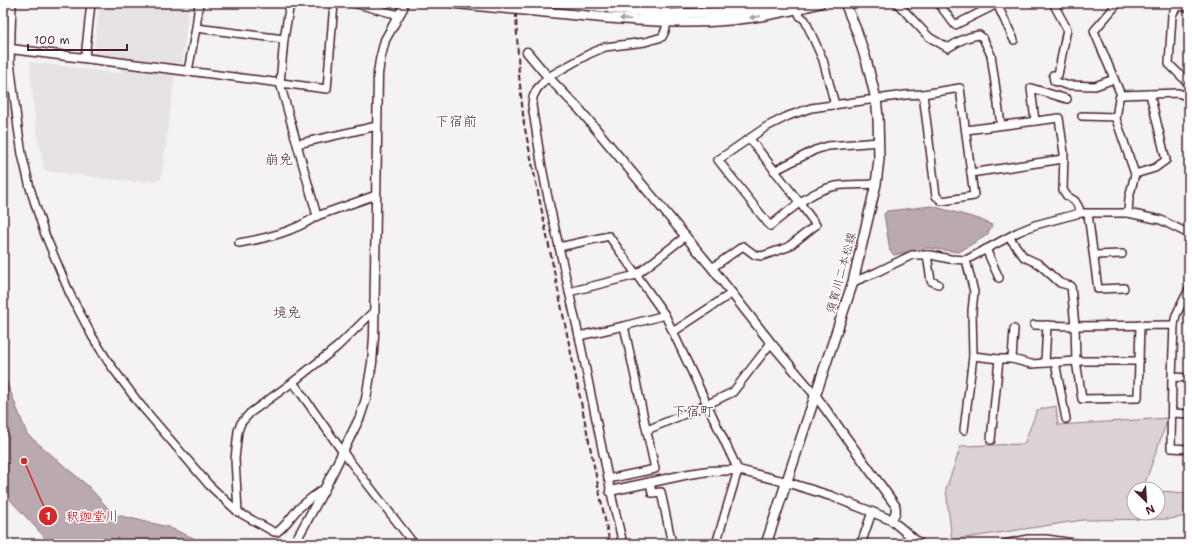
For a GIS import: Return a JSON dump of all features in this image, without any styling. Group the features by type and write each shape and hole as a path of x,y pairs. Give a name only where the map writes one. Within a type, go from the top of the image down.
{"main road":[{"path":"451,3 608,18 730,20 786,12 820,3"},
{"path":"554,3 609,8 667,18 730,12 789,3"},
{"name":"須賀川二本松線","path":"766,544 853,282 876,184 879,159 879,142 876,99 857,32 845,3"}],"street":[{"path":"12,3 10,62 18,128 30,188 44,232 70,294 92,336 138,402 209,485 238,512 274,532 277,532 282,529 290,517 299,508 325,488"},
{"path":"85,58 91,3"},
{"path":"188,71 199,3"},
{"path":"290,3 284,39 280,82 317,216"},
{"path":"11,49 326,89 334,3"},
{"path":"294,544 325,488 342,451 353,432 366,399 372,363 374,337 378,74 385,40 401,12 354,3"},
{"path":"623,544 610,491 579,336 541,162 532,105 533,97 537,89 548,77 588,54 605,47 645,42 662,37 666,31 667,18 665,3"},
{"path":"897,3 929,37 948,48 962,39 973,35 979,35 983,38 991,55 1001,125"},
{"path":"938,3 955,25 997,4 1014,40"},
{"path":"1054,3 1067,29 1058,75 1053,75 1054,81 1066,84 1095,86 1114,79"},
{"path":"1118,3 1094,31 1121,96 1119,98 1116,118 1135,174 1129,198 1128,213"},
{"path":"1189,7 1176,4 1172,15 1169,64 1189,84"},
{"path":"797,9 800,16 805,20 824,60 835,105"},
{"path":"196,28 284,39"},
{"path":"527,52 548,77 580,110 686,236 771,343 816,396 895,505 895,514 891,520"},
{"path":"876,184 836,186 822,190 800,203 770,226 718,160 766,127 788,116 811,108 960,88 974,196 942,201 936,196 923,94"},
{"path":"1035,121 1031,88 1067,99"},
{"path":"1121,96 1178,93 1189,97"},
{"path":"1135,174 1155,168 1166,160 1150,94"},
{"path":"1082,116 1116,118"},
{"path":"966,130 1059,118 1064,153 1063,190 1067,196 1074,201 1079,208 1080,213"},
{"path":"297,144 377,126"},
{"path":"712,268 743,246 756,255 762,256 788,247 816,225 750,139"},
{"path":"774,171 815,150 828,146 879,142"},
{"path":"971,173 1064,159"},
{"path":"239,243 267,238 291,230 317,216 376,195"},
{"path":"853,282 912,255 931,255 950,260 966,260 1035,225 1080,213 1128,213 1162,220 1189,234"},
{"path":"1088,214 1098,289 1124,288"},
{"path":"559,247 609,236 664,315 673,332 706,405 738,470 716,544"},
{"path":"569,292 636,275 686,236"},
{"path":"1009,237 1024,257 1039,264 1060,283 1072,286 1076,361 1082,399 1138,398 1140,325"},
{"path":"986,249 999,278"},
{"path":"1094,255 1122,254"},
{"path":"927,255 931,281 938,284"},
{"path":"964,430 973,356 972,311 974,292 966,260"},
{"path":"673,332 732,293"},
{"path":"1188,293 1176,315 1174,324 1171,448 1189,449"},
{"path":"238,512 235,459 238,431 241,423 250,413 293,382 337,347 374,311"},
{"path":"579,336 664,315"},
{"path":"1034,325 1075,326 1174,324"},
{"path":"1045,363 1047,325"},
{"path":"608,479 655,469 648,430 624,326"},
{"path":"1012,359 1014,329"},
{"path":"648,430 734,392 771,343"},
{"path":"973,356 1012,359 1031,364 1076,361 1139,361"},
{"path":"991,440 999,359"},
{"path":"1055,362 1066,420"},
{"path":"1172,377 1189,378"},
{"path":"293,382 342,451 414,544"},
{"path":"1172,413 1189,414"},
{"path":"610,491 689,474 709,471 738,470 786,482 831,496 872,512 891,520 920,544"},
{"path":"650,482 652,493 661,492 672,544"},
{"path":"861,544 872,512"},
{"path":"1005,544 1028,539 1046,539 1081,544"}],"shaded area":[{"path":"100,3 189,3 182,63 93,56"},
{"path":"31,62 112,73 121,73 122,68 175,75 161,180 135,182 45,171 37,134 30,73"},
{"path":"932,206 979,219 992,225 987,235 959,252 928,248 894,255 890,251 884,214 887,211"},
{"path":"3,373 27,434 89,487 113,514 168,527 198,540 202,544 51,544 3,492"},
{"path":"1056,406 1058,425 1168,418 1146,481 1126,481 1126,520 1083,520 952,540 946,489 961,446 1024,444 1037,410"},
{"path":"1166,492 1189,493 1189,516 1166,519"}],"railway":[{"path":"518,3 516,16 519,75 524,124 610,544"}],"place":[{"name":"釈迦堂川","path":"24,461"}],"district":[{"name":"下宿前","path":"456,121"},
{"name":"崩免","path":"279,159"},
{"name":"境免","path":"287,312"},
{"name":"下宿町","path":"693,411"}]}
